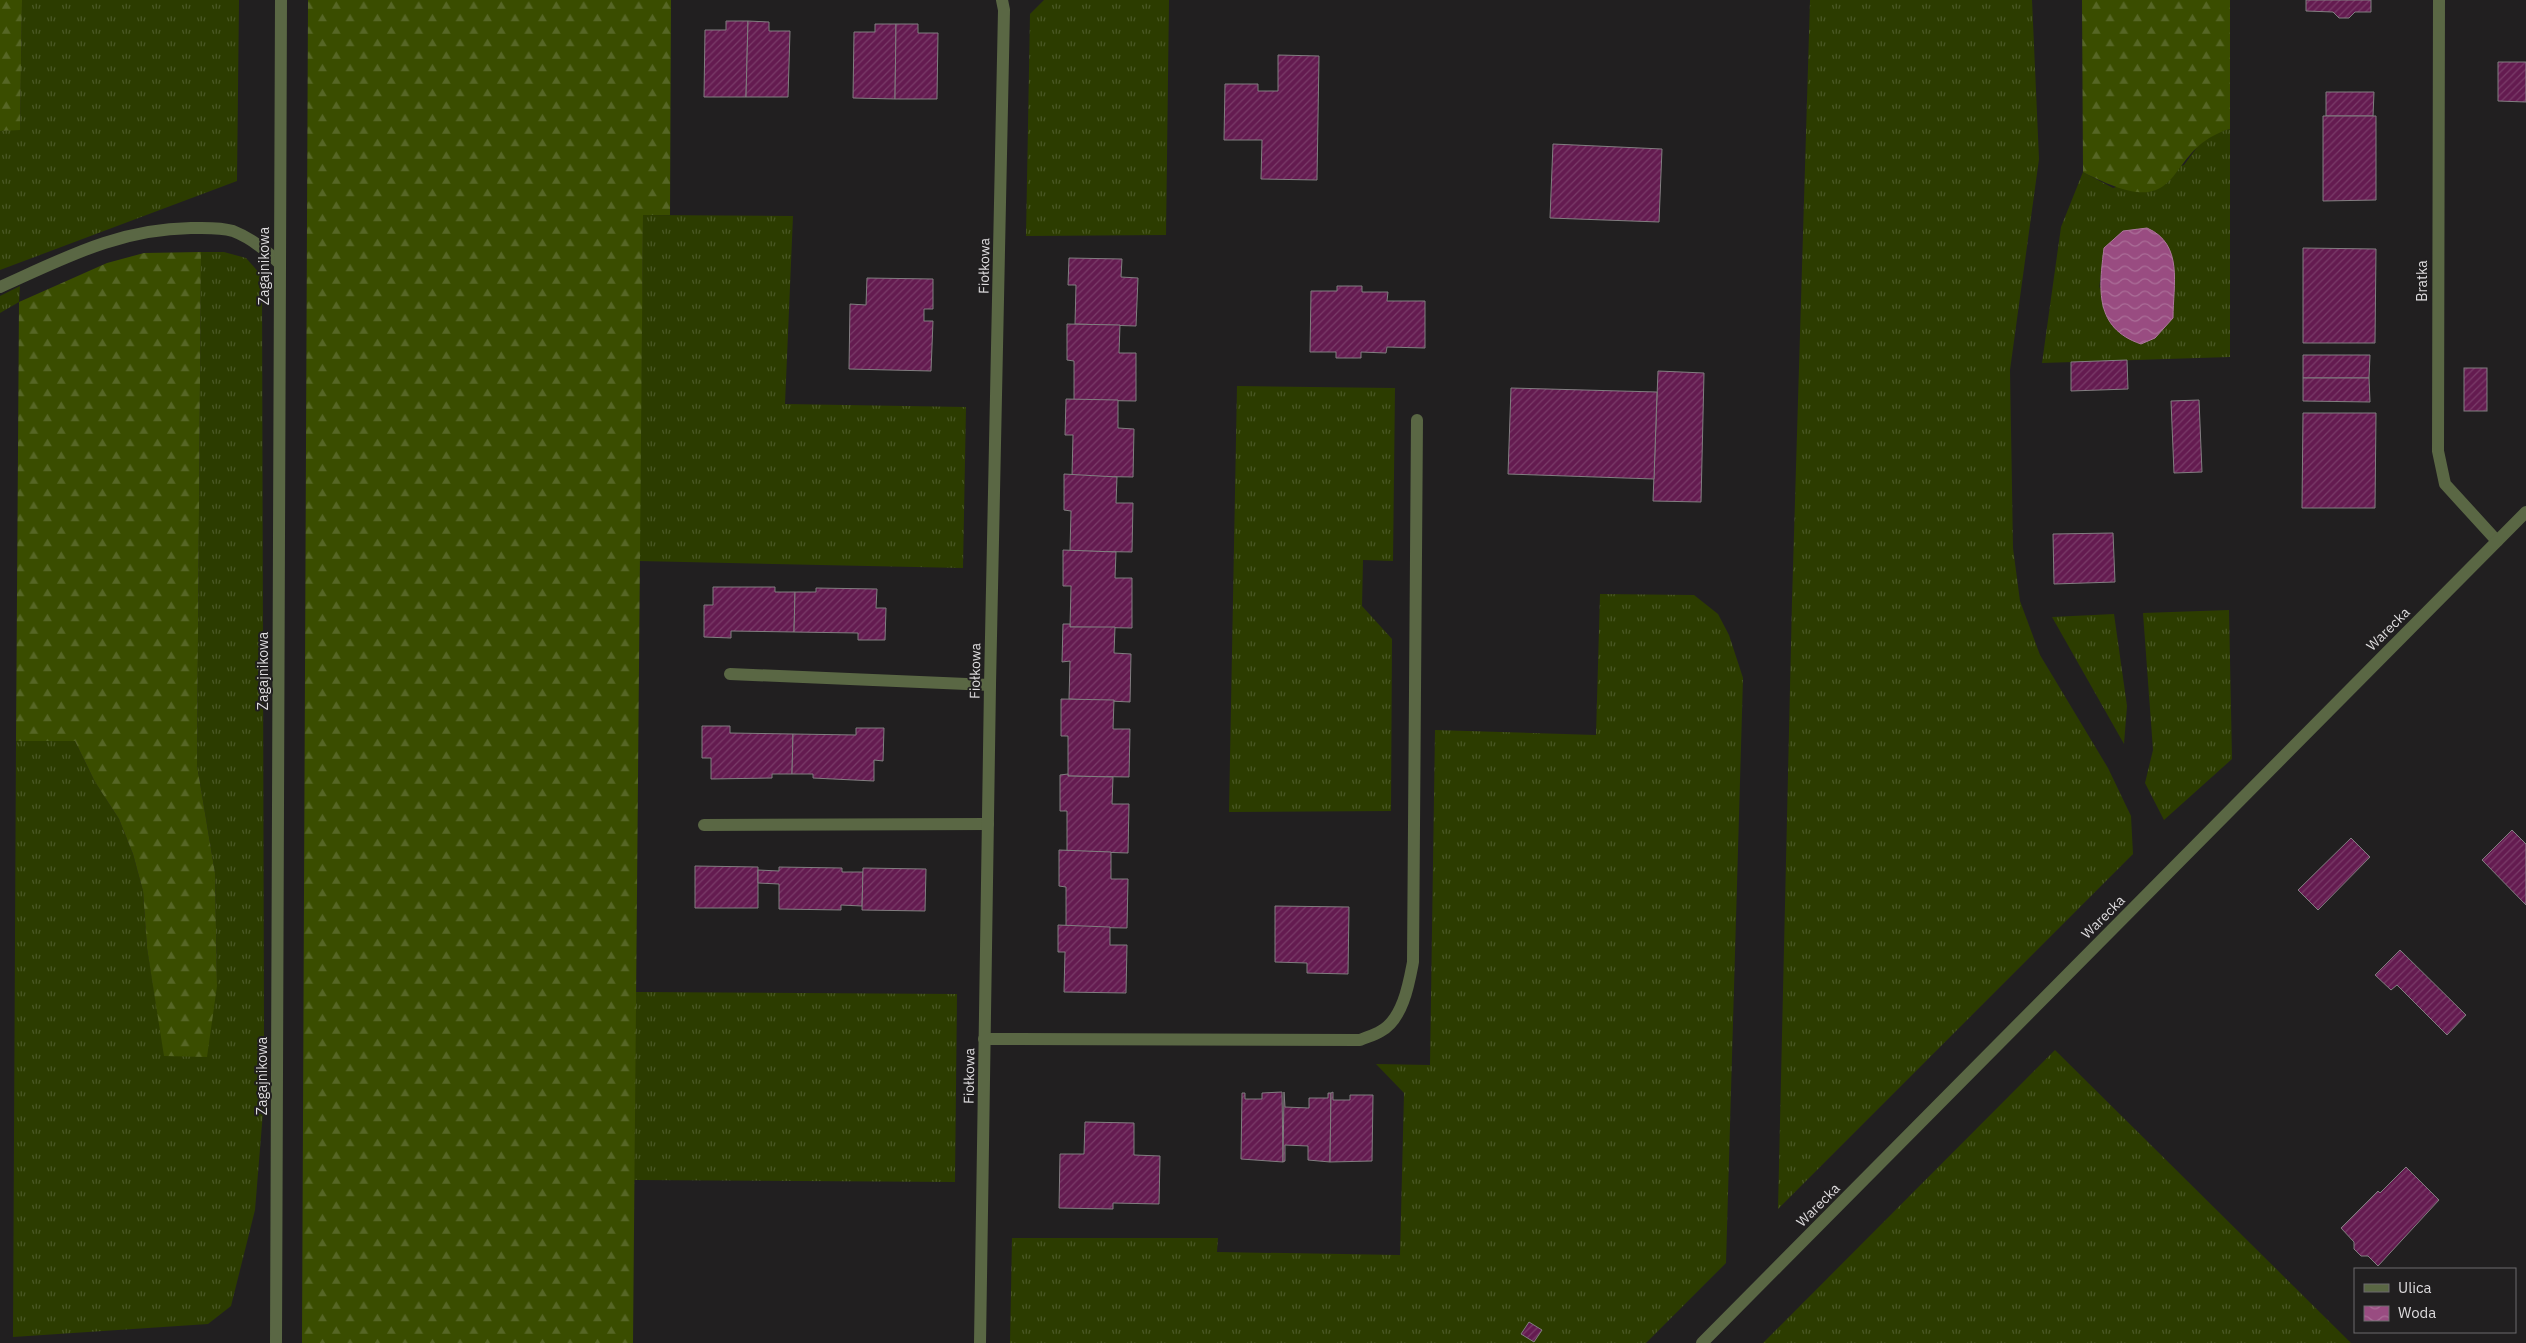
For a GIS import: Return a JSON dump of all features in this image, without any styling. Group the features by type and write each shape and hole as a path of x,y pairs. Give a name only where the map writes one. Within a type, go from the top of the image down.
{"street":[{"name":"Zagajnikowa","path":"276,1343 279,263 282,0"},
{"name":"Fiołkowa","path":"980,1343 990,685 1004,20 1002,0"},
{"name":"Bratka","path":"2439,0 2438,451 2445,484 2497,541"},
{"path":"0,287 102,242 158,228 205,228 232,231 262,246 279,263"},
{"path":"984,1039 1360,1040 1383,1030 1398,1012 1407,992 1413,962 1418,420"},
{"name":"Warecka","path":"1702,1343 2526,512"},
{"path":"730,674 990,685"},
{"path":"704,825 988,824"}],"green space":[{"path":"0,0 22,0 20,130 0,131"},
{"path":"22,0 239,0 237,181 0,270 0,131 20,129"},
{"path":"308,0 671,0 670,215 643,215 633,1343 302,1343"},
{"path":"1044,0 1169,0 1166,235 1026,236 1030,14"},
{"path":"1810,0 2032,0 2039,159 2010,370 2013,548 2020,601 2040,655 2108,768 2131,816 2133,854 1778,1209 1792,601"},
{"path":"2082,0 2230,0 2230,129 2207,139 2192,153 2170,180 2158,189 2142,192 2118,187 2083,172"},
{"path":"2230,129 2230,357 2042,363 2061,227 2083,172 2113,188 2184,165 2198,146 2213,134","holes":["2123,231 2099,289 2104,249"]},
{"path":"643,215 793,216 785,404 966,407 963,568 639,561"},
{"path":"201,252 224,252 246,258 262,276 264,1037 263,1112 255,1210 231,1306 208,1324 13,1337 16,741 75,741 95,782 119,819 133,854 143,891 147,948 156,1002 217,986 215,873 197,765"},
{"path":"201,252 197,765 215,873 217,986 207,1057 164,1056 147,948 143,891 133,854 119,819 95,782 75,741 16,741 19,302 107,263 144,253"},
{"path":"20,286 19,302 0,313 0,296"},
{"path":"1237,386 1395,388 1393,561 1363,560 1362,606 1392,639 1391,811 1229,812"},
{"path":"1600,594 1694,595 1718,614 1729,635 1743,678 1726,1263 1646,1343 1010,1343 1012,1238 1218,1238 1217,1252 1400,1255 1404,1093 1376,1064 1430,1065 1435,730 1596,735"},
{"path":"2229,610 2232,759 2164,820 2145,783 2153,750 2143,613"},
{"path":"2114,614 2127,706 2124,744 2052,617"},
{"path":"635,992 957,994 955,1182 634,1180"},
{"path":"2055,1050 2351,1343 1763,1343"}],"water":[{"path":"2147,228 2159,235 2167,244 2171,255 2175,279 2173,318 2155,338 2141,344 2126,337 2115,328 2107,317 2101,292 2101,278 2104,248 2123,231"}],"building":[{"path":"2306,0 2371,0 2371,12 2355,12 2349,18 2339,18 2333,12 2306,11"},
{"path":"726,21 748,21 746,97 704,97 705,30 726,30"},
{"path":"748,21 769,22 769,31 790,31 788,97 746,97"},
{"path":"875,24 896,24 895,99 853,98 854,32 875,32"},
{"path":"896,24 918,24 918,33 938,33 937,99 895,99"},
{"path":"1278,55 1319,56 1317,180 1261,179 1262,140 1224,140 1225,84 1258,84 1258,91 1278,91"},
{"path":"2498,62 2526,62 2526,102 2498,101"},
{"path":"2326,92 2374,92 2373,116 2326,116"},
{"path":"2323,116 2376,116 2376,200 2323,201"},
{"path":"1553,144 1662,149 1659,222 1550,218"},
{"path":"2303,248 2376,249 2375,343 2303,343"},
{"path":"1069,258 1122,259 1121,277 1138,278 1136,326 1075,324 1076,285 1068,285"},
{"path":"867,278 933,279 933,309 924,309 924,321 933,321 931,371 849,369 850,304 866,305"},
{"path":"1337,286 1362,286 1362,292 1388,292 1387,301 1425,301 1425,348 1387,347 1386,353 1361,352 1361,358 1336,358 1336,352 1310,352 1311,291 1337,291"},
{"path":"1067,324 1120,325 1119,353 1136,353 1136,401 1074,400 1074,361 1067,360"},
{"path":"2303,355 2370,355 2369,378 2303,378"},
{"path":"2127,360 2128,389 2071,391 2071,362"},
{"path":"2464,368 2487,368 2487,411 2464,411"},
{"path":"1658,371 1704,373 1701,502 1653,501"},
{"path":"2303,378 2369,378 2370,402 2303,401"},
{"path":"1511,388 1657,392 1654,479 1508,474"},
{"path":"1066,399 1118,400 1118,428 1134,429 1133,477 1072,476 1073,435 1065,435"},
{"path":"2199,400 2202,472 2174,473 2171,401"},
{"path":"2303,413 2376,413 2375,508 2302,508"},
{"path":"1064,474 1117,477 1116,503 1133,503 1132,552 1070,551 1071,511 1064,510"},
{"path":"2113,533 2115,582 2054,584 2053,534"},
{"path":"1063,550 1116,552 1115,578 1132,578 1132,628 1070,627 1071,586 1063,586"},
{"path":"713,587 775,587 775,592 795,592 794,632 731,631 731,638 704,637 704,605 713,605"},
{"path":"816,588 877,589 876,608 886,608 885,640 858,640 858,633 794,632 795,592 816,592"},
{"path":"1063,624 1070,624 1070,627 1115,627 1114,653 1131,654 1130,702 1069,699 1070,661 1062,662"},
{"path":"1061,699 1114,700 1113,729 1130,729 1129,777 1068,776 1068,736 1061,736"},
{"path":"702,726 730,726 730,733 793,734 792,774 772,774 772,778 711,779 711,758 702,758"},
{"path":"856,728 884,728 883,761 874,760 874,781 813,778 813,774 792,774 793,734 856,735"},
{"path":"1068,774 1068,776 1113,777 1112,804 1129,804 1128,853 1067,851 1067,811 1060,811 1060,775"},
{"path":"2512,830 2526,844 2526,905 2482,860"},
{"path":"2351,838 2370,857 2318,910 2298,890"},
{"path":"1059,850 1111,852 1111,879 1128,879 1127,928 1066,927 1066,887 1059,886"},
{"path":"695,866 758,867 758,908 695,908"},
{"path":"779,867 842,868 842,872 863,872 862,906 841,905 841,910 779,909 779,884 758,883 758,870 779,871"},
{"path":"863,868 926,869 925,911 862,910"},
{"path":"1275,906 1349,907 1348,974 1307,973 1307,963 1275,962"},
{"path":"1058,925 1110,927 1110,945 1127,945 1126,993 1064,992 1065,952 1058,952"},
{"path":"2400,950 2466,1015 2447,1035 2397,985 2391,990 2375,975"},
{"path":"1282,1092 1283,1162 1241,1159 1242,1093 1245,1093 1245,1099 1262,1099 1262,1093"},
{"path":"1284,1092 1285,1107 1309,1108 1309,1098 1328,1098 1328,1093 1331,1093 1330,1162 1308,1160 1308,1146 1285,1145 1285,1161 1283,1162"},
{"path":"1333,1092 1333,1100 1350,1100 1350,1095 1373,1095 1372,1161 1330,1162 1331,1093"},
{"path":"1085,1122 1134,1123 1134,1155 1160,1156 1159,1204 1113,1203 1113,1209 1059,1208 1060,1154 1084,1154"},
{"path":"2406,1167 2439,1200 2378,1266 2368,1256 2361,1256 2354,1249 2354,1242 2341,1228 2378,1191 2380,1193"},
{"path":"1529,1322 1542,1330 1534,1342 1521,1334"}]}
